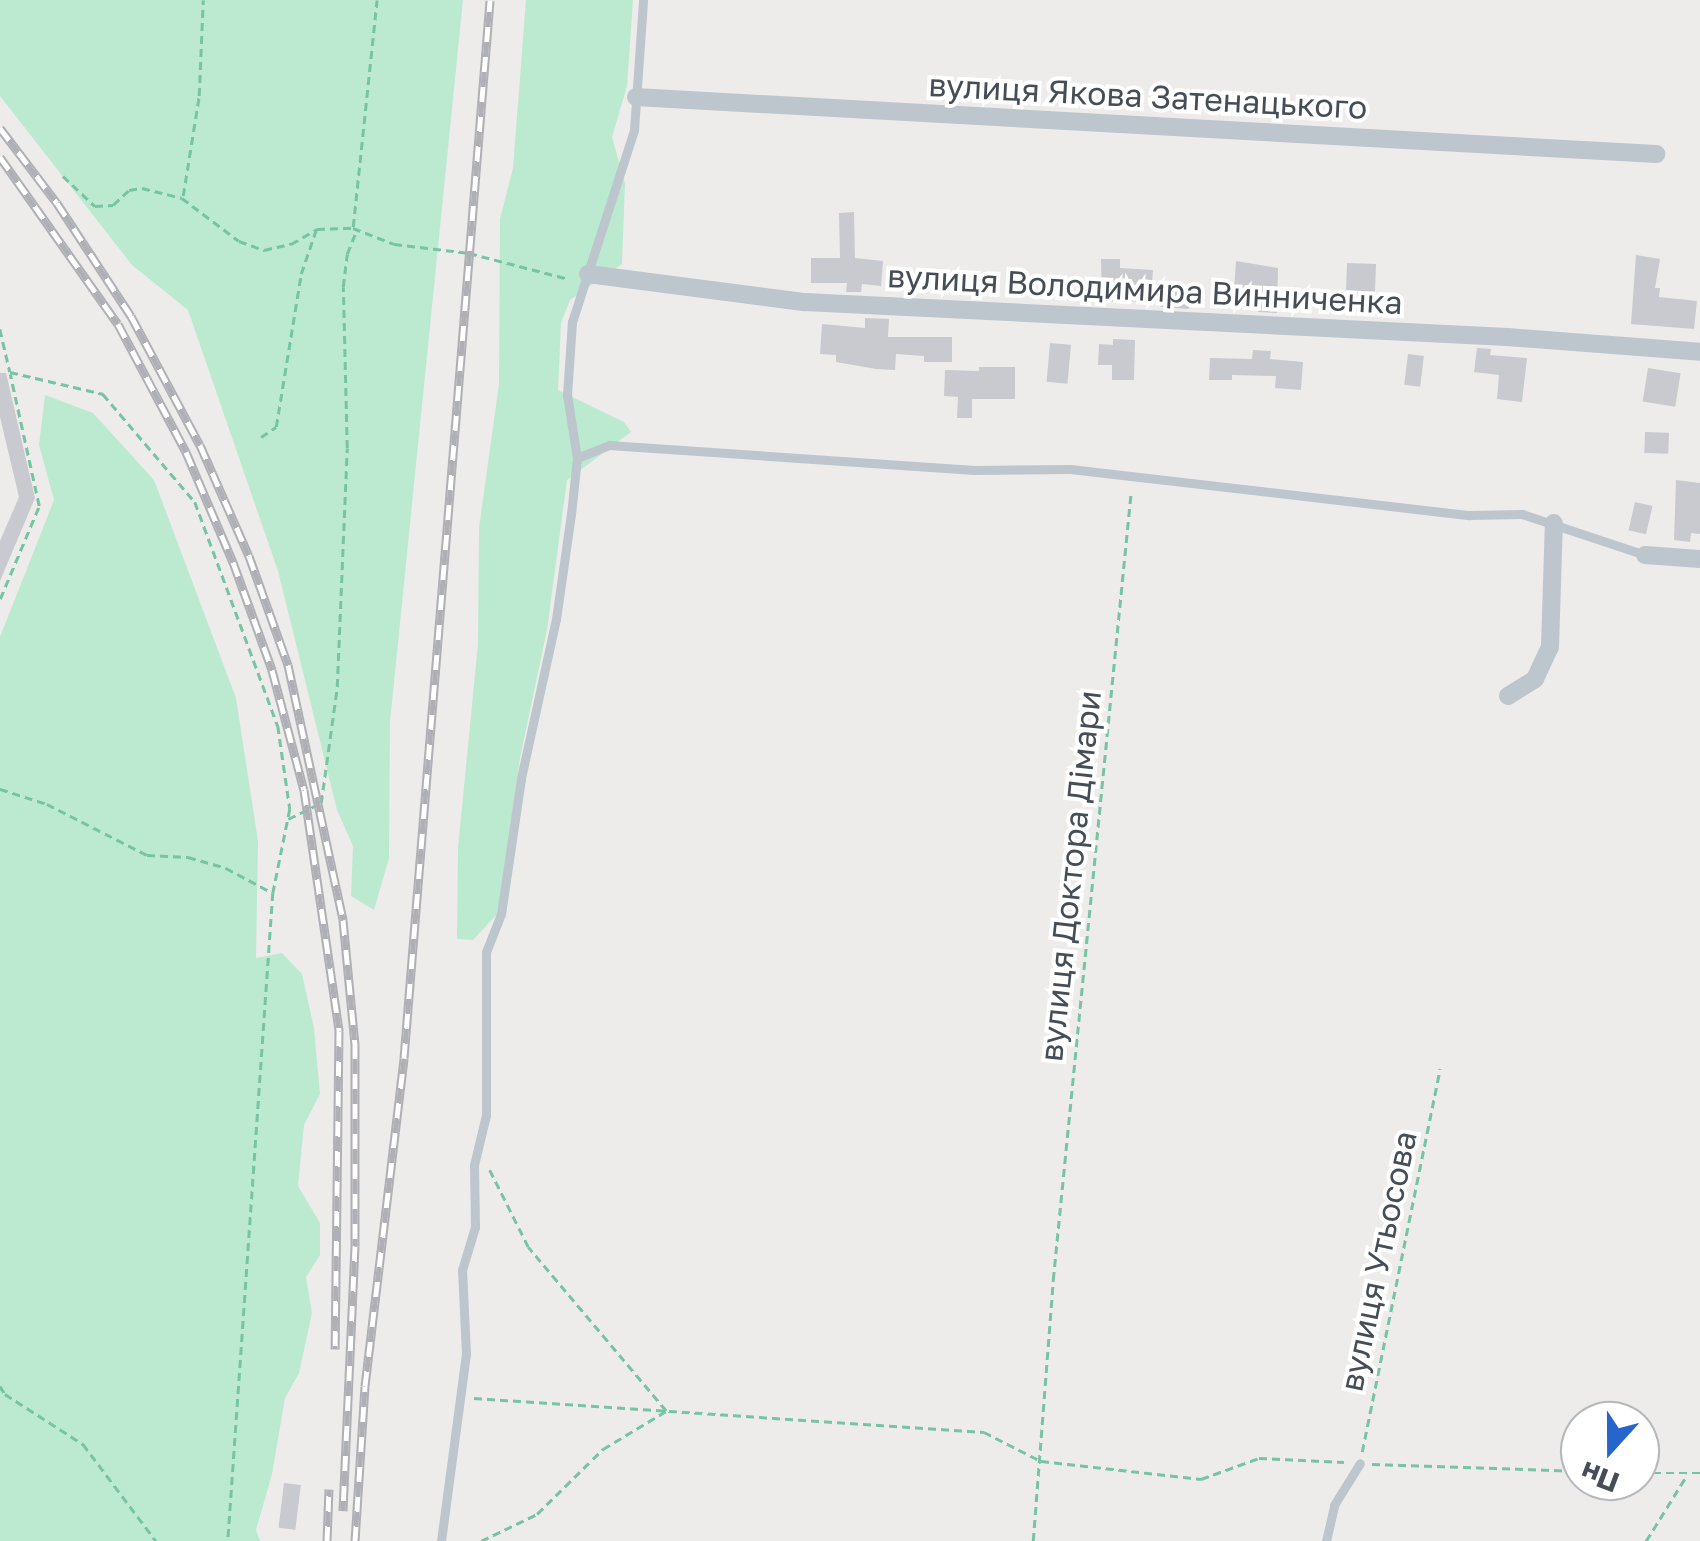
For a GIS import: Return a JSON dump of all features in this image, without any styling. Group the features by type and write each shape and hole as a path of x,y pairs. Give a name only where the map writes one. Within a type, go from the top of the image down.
{"street":[{"name":"вулиця Якова Затенацького","path":"636,97 1656,154"},
{"name":"вулиця Володимира Винниченка","path":"586,280 804,302 1507,337 1700,352"},
{"path":"1508,696 1535,679 1550,647 1554,523"},
{"path":"1646,555 1700,559"}],"lane":[{"path":"441,1541 466,1354 462,1270 475,1227 474,1165 486,1114 486,952 502,914 521,778 556,619 577,458 567,395 572,322 634,130 643,0"},
{"path":"577,458 609,445 939,468 1070,469 1469,515 1522,514 1646,555"},
{"path":"1326,1541 1334,1505 1360,1463"}],"path":[{"path":"182,198 198,96 204,0"},
{"path":"286,819 321,803 336,687 347,448 343,288 355,228 376,0"},
{"path":"62,176 95,206 114,205 129,190 142,188 182,198 239,240 264,250 291,244 316,229 355,228 394,244 470,253 586,280"},
{"path":"261,437 276,427 301,274 316,229"},
{"path":"0,329 39,506 0,599"},
{"path":"10,372 103,394 195,502 278,726 290,809 273,893 228,1541"},
{"name":"вулиця Доктора Дімари","path":"1033,1541 1053,1280 1132,475"},
{"path":"0,789 47,804 147,855 188,857 226,868 273,893"},
{"name":"вулиця Утьосова","path":"1360,1463 1440,1069"},
{"path":"480,1142 528,1247 666,1411"},
{"path":"0,1386 5,1394 82,1444 156,1541"},
{"path":"458,1396 984,1432 1042,1461 1202,1478 1259,1458 1560,1470"},
{"path":"481,1541 537,1514 602,1449 666,1411"},
{"path":"1660,1474 1700,1473"},
{"path":"1646,1541 1687,1475"}],"green space":[{"path":"0,0 463,0 390,722 389,858 374,910 351,896 353,846 337,810 278,571 188,310 132,265 0,96"},
{"path":"526,0 633,0 627,86 612,137 625,184 622,264 570,300 561,323 558,390 624,422 631,432 567,480 547,630 520,758 498,913 473,940 457,939 458,848 478,644 479,528 499,384 500,219 513,168"},
{"path":"45,395 93,413 154,480 236,698 258,841 256,958 282,953 302,974 314,1028 320,1094 304,1125 298,1186 320,1223 320,1255 306,1277 312,1313 299,1373 285,1398 272,1474 256,1530 260,1541 0,1541 0,637 54,500 39,445"}],"building":[{"path":"854,212 855,258 883,261 881,286 862,284 861,292 846,292 847,283 811,283 811,258 840,258 839,213"},
{"path":"1636,255 1660,259 1655,288 1660,288 1659,297 1697,301 1694,329 1631,324"},
{"path":"1101,259 1120,259 1120,268 1153,270 1152,284 1191,288 1189,309 1161,307 1162,301 1102,302"},
{"path":"1236,261 1278,268 1277,313 1258,312 1259,305 1233,304"},
{"path":"1347,263 1376,264 1375,296 1346,295"},
{"path":"865,318 889,319 888,337 952,337 952,362 924,362 924,356 896,354 895,370 876,369 836,362 836,355 820,354 822,324 865,328"},
{"path":"1113,339 1135,340 1134,380 1112,380 1112,365 1098,365 1099,344 1113,345"},
{"path":"1050,343 1071,345 1068,384 1047,382"},
{"path":"1477,348 1491,349 1490,355 1527,358 1522,402 1497,399 1499,375 1474,372"},
{"path":"1253,350 1271,351 1270,359 1303,362 1301,390 1275,388 1276,376 1232,375 1232,380 1209,380 1210,358 1252,359"},
{"path":"1408,354 1424,356 1420,387 1404,385"},
{"path":"979,367 1015,367 1015,399 972,399 972,418 957,418 958,397 944,396 945,370 979,371"},
{"path":"1648,368 1681,373 1675,407 1643,402"},
{"path":"0,373 6,373 35,498 0,581 0,541 19,497 0,417"},
{"path":"1645,432 1669,433 1668,454 1644,453"},
{"path":"1676,480 1700,483 1700,534 1691,533 1690,542 1674,540"},
{"path":"1635,502 1653,506 1646,534 1628,530"},
{"path":"284,1483 301,1485 295,1530 279,1528"}],"railway":[{"path":"355,1541 365,1386 404,1058 490,0"},
{"path":"0,128 57,203 131,316 200,445 249,556 288,665 343,920 355,1044 355,1246 343,1511"},
{"path":"0,157 118,324 186,452 233,562 272,670 304,790 339,1031 335,1349"},
{"path":"327,1541 329,1489"}]}
